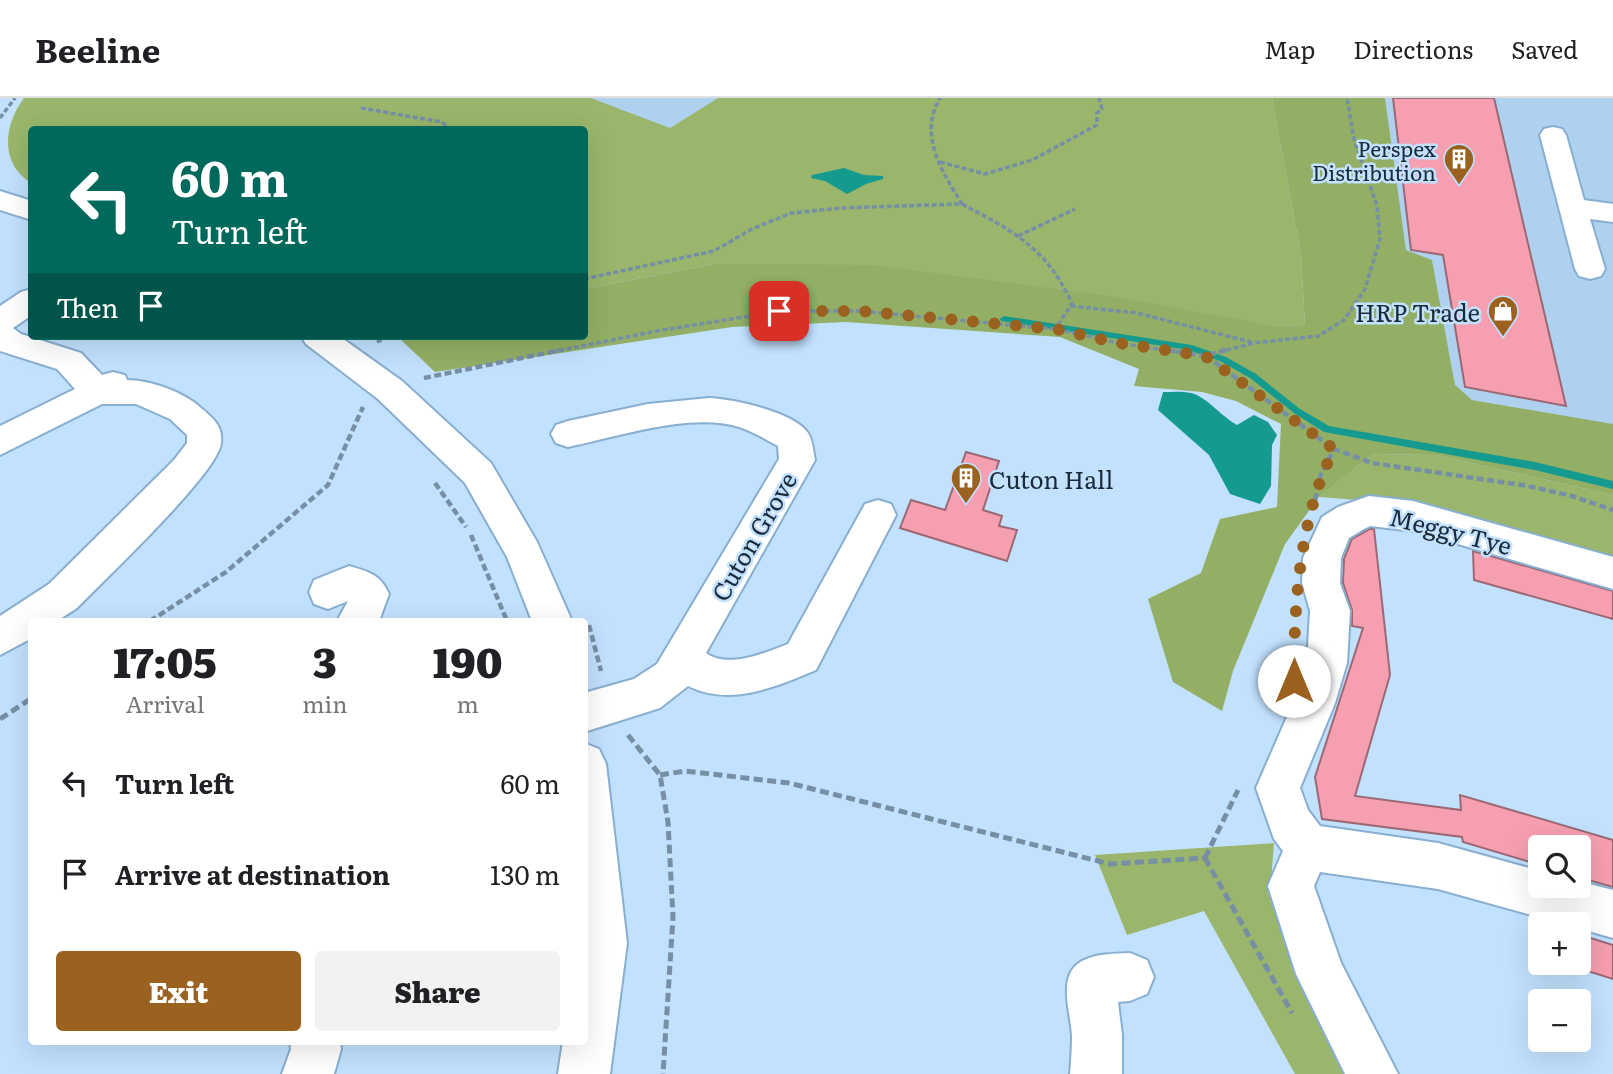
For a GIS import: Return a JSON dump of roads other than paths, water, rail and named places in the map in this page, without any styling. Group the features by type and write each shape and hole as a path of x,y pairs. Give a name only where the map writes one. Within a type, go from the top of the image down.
{"street":[{"path":"1553,135 1590,269"},
{"path":"0,201 28,210"},
{"path":"1572,208 1613,213"},
{"path":"0,321 28,303"},
{"path":"0,335 10,342 69,361 105,388 139,392 182,410 204,430 204,446 187,470 63,596 29,618"},
{"path":"321,340 384,399 478,473 524,553 551,618"},
{"path":"0,442 105,388"},
{"name":"Cuton Grove","path":"568,434 681,413 730,412 770,425 794,439 797,460 671,677 645,695 588,712"},
{"name":"Meggy Tye","path":"1307,847 1290,823 1278,788 1314,703 1326,663 1330,611 1321,583 1322,558 1335,528 1369,510 1413,516 1613,573"},
{"path":"681,659 706,676 726,678 754,673 802,657 878,515"},
{"path":"328,592 349,582 365,587 370,594 365,611 359,618"},
{"path":"0,637 28,619"},
{"path":"584,1074 603,943 588,802"},
{"path":"1371,1074 1320,974 1292,886 1307,847 1438,866 1613,914"},
{"path":"1096,1074 1097,1035 1091,986 1097,979 1130,978"},
{"path":"308,1074 316,1045"}],"waterway":[{"path":"1004,319 1189,347 1223,359 1253,376 1297,411 1327,429 1535,466 1613,485"}],"place":[{"name":"Perspex Distribution","path":"1459,186"},
{"name":"HRP Trade","path":"1503,338"},
{"name":"Cuton Hall","path":"966,505"}]}
